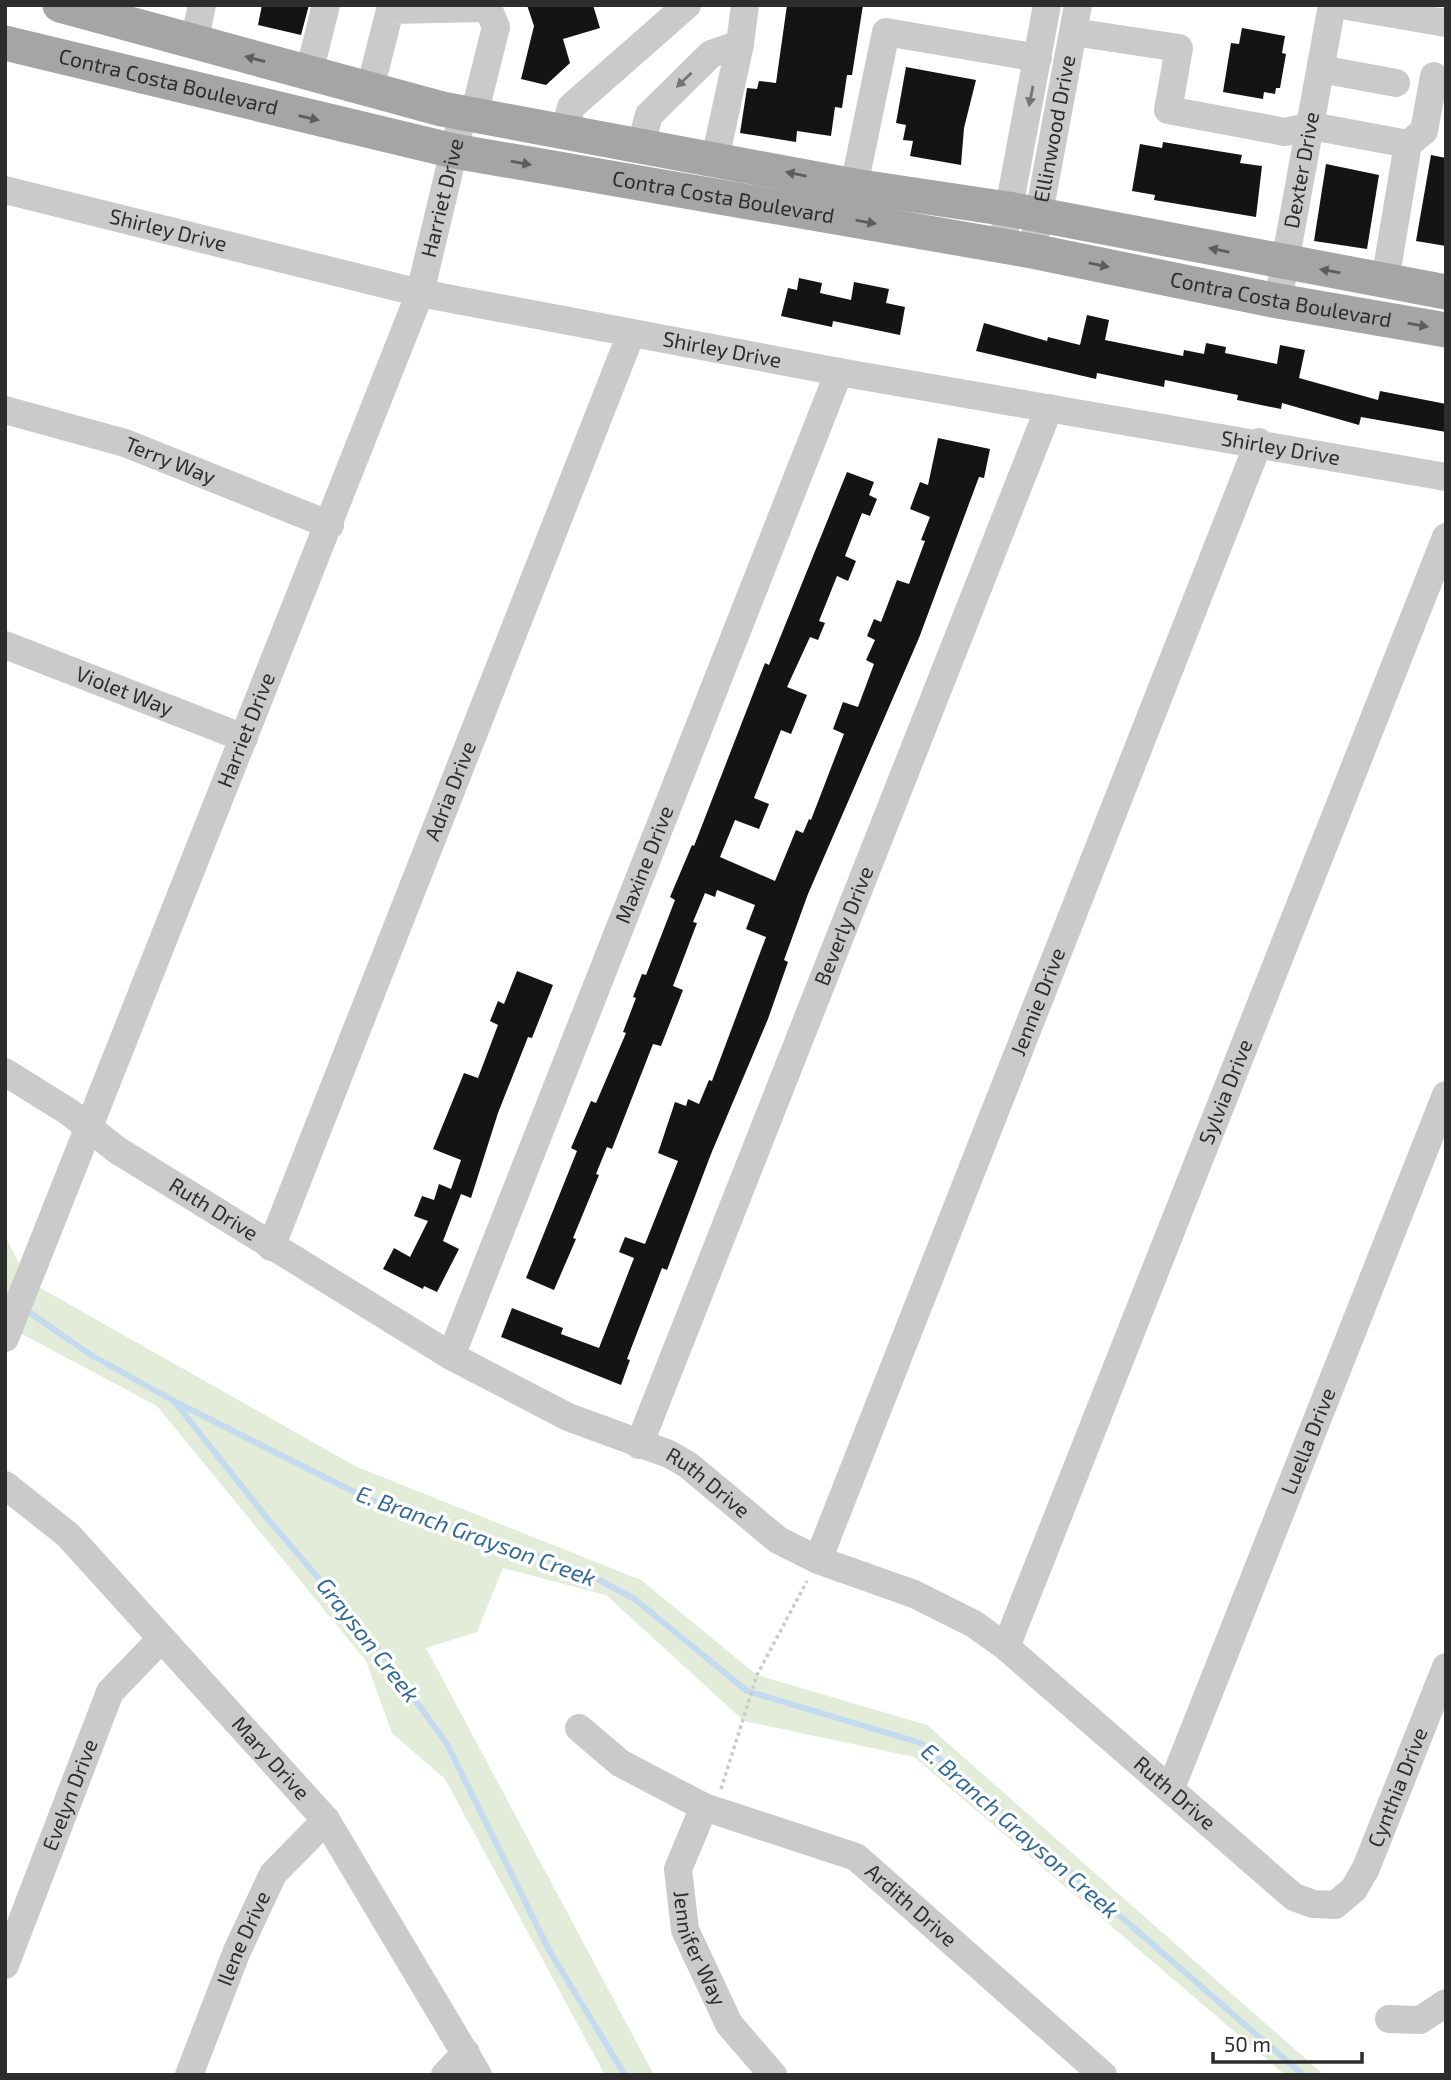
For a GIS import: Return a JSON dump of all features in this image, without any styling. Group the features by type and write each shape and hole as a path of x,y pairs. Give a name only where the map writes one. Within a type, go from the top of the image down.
{"main road":[{"name":"Contra Costa Boulevard","path":"72,7 194,43 469,114 641,144 854,186 1024,212 1446,292"},
{"name":"Contra Costa Boulevard","path":"5,43 454,151 1017,248 1278,301 1446,330"}],"street":[{"path":"194,43 202,5"},
{"path":"309,73 326,5"},
{"path":"565,131 571,107 687,5"},
{"path":"715,159 740,44 745,5"},
{"name":"Ellinwood Drive","path":"1024,212 1038,58 1047,5"},
{"name":"Dexter Drive","path":"1278,301 1332,5"},
{"path":"1340,5 1446,23"},
{"name":"Harriet Drive","path":"7,1334 420,293 454,151 469,114 496,27 488,8 390,10 370,89"},
{"path":"1072,13 1179,48 1168,110 1285,132 1311,126 1408,144"},
{"name":"Ellinwood Drive","path":"1017,248 1072,13"},
{"path":"854,186 886,33 1038,58"},
{"path":"641,144 649,115 711,54 740,44"},
{"path":"1321,69 1396,83"},
{"path":"1385,281 1408,144 1424,131 1434,76"},
{"name":"Shirley Drive","path":"5,191 420,293 839,372 1259,442 1446,477"},
{"name":"Adria Drive","path":"271,1247 631,334"},
{"name":"Maxine Drive","path":"451,1356 839,372"},
{"name":"Beverly Drive","path":"639,1445 1049,408"},
{"name":"Terry Way","path":"5,410 125,443 330,525"},
{"name":"Jennie Drive","path":"818,1560 1259,442"},
{"name":"Sylvia Drive","path":"1006,1647 1446,537"},
{"name":"Violet Way","path":"5,645 244,738"},
{"name":"Ruth Drive","path":"5,1072 271,1247 451,1356 568,1417 669,1454 688,1465 778,1540 818,1560 914,1594 974,1624 1006,1647 1294,1896 1313,1904 1335,1905 1354,1889 1366,1868"},
{"name":"Luella Drive","path":"1171,1788 1446,1095"},
{"name":"Mary Drive","path":"5,1485 68,1535 326,1820 472,2064"},
{"name":"Evelyn Drive","path":"5,1965 110,1692 161,1639"},
{"name":"Cynthia Drive","path":"1366,1868 1446,1667"},
{"name":"Ardith Drive","path":"579,1728 620,1763 709,1809 856,1857 1103,2075"},
{"name":"Jennifer Way","path":"709,1809 678,1869 685,1930 729,2024 773,2075"},
{"name":"Ilene Drive","path":"189,2075 237,1951 273,1874 326,1820"},
{"path":"1389,2019 1420,2020 1446,2003"},
{"path":"445,2075 472,2064"}],"path":[{"path":"709,1809 744,1721 757,1675 818,1560"}],"green space":[{"path":"5,1236 28,1281 357,1467 641,1580 757,1675 927,1725 1324,2075 1285,2075 914,1757 744,1721 606,1595 503,1568 477,1632 426,1648 654,2075 605,2075 445,1779 392,1733 366,1661 157,1406 5,1325"}],"building":[{"path":"262,5 309,5 301,35 258,25"},
{"path":"527,5 593,5 600,28 563,39 570,63 546,85 521,79 534,26"},
{"path":"787,5 863,5 852,75 847,75 842,108 835,107 831,136 797,131 796,142 740,133 747,88 757,89 759,81 776,83"},
{"path":"1242,28 1285,36 1282,53 1286,54 1280,88 1276,88 1275,94 1264,92 1263,99 1223,92 1231,43 1239,44"},
{"path":"906,67 976,80 964,128 961,165 910,156 913,141 903,140 906,125 896,123"},
{"path":"1163,142 1242,155 1240,163 1262,166 1256,217 1154,200 1155,195 1132,191 1140,144 1162,148"},
{"path":"1431,155 1446,158 1446,246 1416,241"},
{"path":"1326,164 1379,175 1367,249 1314,241"},
{"path":"799,278 822,283 820,293 851,300 854,282 889,289 886,303 905,307 900,335 833,321 832,327 781,316 788,288 797,290"},
{"path":"1087,315 1109,320 1105,340 1183,356 1184,350 1204,354 1206,343 1226,347 1225,353 1277,364 1280,345 1305,350 1299,378 1378,400 1380,391 1446,404 1446,432 1361,417 1359,425 1282,403 1281,409 1237,400 1238,395 1165,380 1164,387 1097,373 1096,379 976,351 984,323 1047,341 1048,337 1080,345"},
{"path":"938,438 990,449 984,478 979,477 919,638 808,894 784,960 788,962 768,1019 711,1154 667,1270 662,1268 627,1359 630,1360 621,1385 501,1337 512,1308 563,1328 561,1334 599,1348 634,1258 619,1252 625,1237 645,1244 678,1161 658,1153 675,1102 686,1106 688,1099 699,1104 709,1080 712,1081 766,937 746,929 755,905 717,890 715,897 705,893 693,922 697,923 673,986 683,990 661,1046 653,1044 612,1149 607,1147 596,1174 599,1175 573,1238 576,1239 554,1290 526,1278 577,1151 571,1148 591,1101 596,1103 626,1033 623,1032 636,998 633,997 642,974 646,975 675,900 670,897 692,845 694,846 765,663 769,665 847,472 874,482 869,495 877,499 870,516 862,513 845,556 856,561 848,581 837,576 819,621 825,623 818,640 810,637 787,687 807,695 791,734 781,730 754,798 769,804 759,829 735,820 720,857 775,881 796,830 803,833 809,819 811,820 844,734 833,729 843,702 858,707 874,664 866,660 875,640 867,636 874,619 881,622 897,580 909,584 925,541 921,540 930,517 910,509 920,482 928,485"},
{"path":"517,971 553,985 532,1038 528,1037 498,1113 471,1198 461,1194 443,1241 459,1249 437,1292 424,1286 423,1289 383,1269 394,1248 410,1257 428,1221 414,1216 422,1196 434,1200 439,1184 451,1189 461,1160 433,1149 464,1073 478,1078 498,1025 490,1021 498,1001 504,1004"}],"waterway":[{"name":"Grayson Creek","path":"23,1308 91,1355 174,1401 263,1513 376,1646 447,1744 549,1950 625,2075"},
{"name":"E. Branch Grayson Creek","path":"174,1401 366,1498 585,1572 636,1600 747,1691 921,1743 1303,2075"}]}
